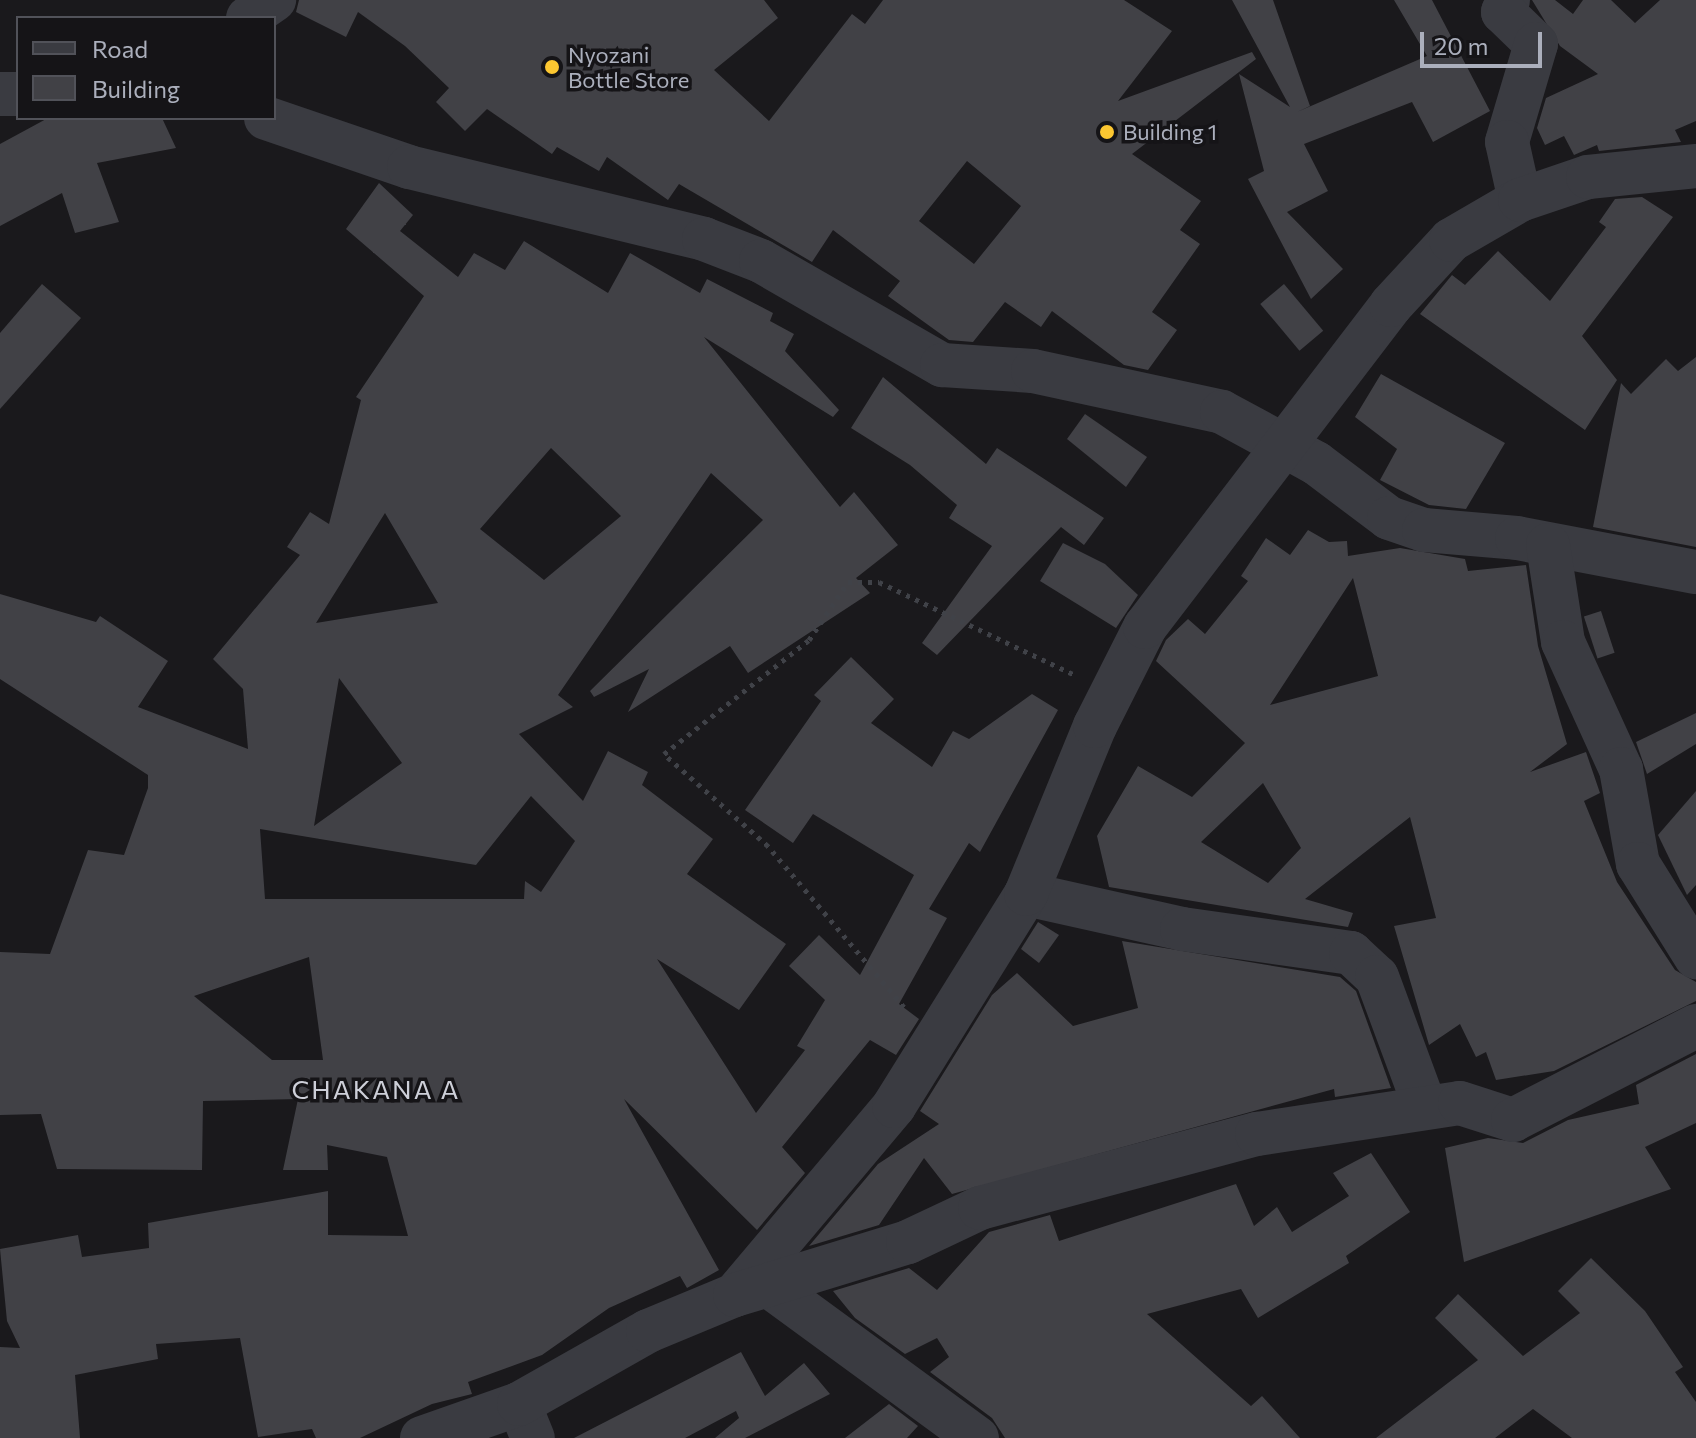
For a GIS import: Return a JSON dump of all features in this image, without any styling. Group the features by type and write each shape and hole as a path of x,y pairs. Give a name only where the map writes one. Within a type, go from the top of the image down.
{"street":[{"path":"251,16 274,0"},
{"path":"1508,0 1503,12 1536,44 1507,142 1520,200"},
{"path":"272,120 409,167 704,239 761,261 942,365 1033,371 1222,412 1283,444 1389,518 1424,530 1548,545 1696,572"},
{"path":"754,1292 894,1106 1026,894 1113,689 1145,627 1283,444 1451,240 1520,200 1588,177 1696,166"},
{"path":"1548,545 1563,642 1621,769 1638,864 1696,957"},
{"path":"1026,894 1182,929 1351,953 1370,964 1386,995 1425,1107"},
{"path":"422,1438 526,1421 648,1331 754,1292 908,1242 980,1208 1130,1163 1425,1107 1460,1103 1513,1120 1696,1026"},
{"path":"754,1292 977,1438"}],"path":[{"path":"911,1015 768,846 664,754 809,640 848,582 879,582 1113,689"}],"building":[{"path":"299,0 764,0 778,18 714,70 769,121 852,14 865,24 883,0 1124,0 1172,31 1118,101 1252,52 1256,59 1132,154 1201,201 1180,230 1200,244 1152,312 1177,330 1148,370 1124,365 1052,311 1041,327 1005,302 973,342 949,340 888,296 900,281 833,230 812,262 679,184 668,200 607,157 599,171 557,147 552,154 487,109 465,131 436,102 449,88 405,46 358,12 346,37 296,12","holes":["967,161 1021,206 974,264 919,221"]},
{"path":"1232,0 1273,0 1310,106 1297,112 1427,56 1394,0 1432,0 1490,111 1433,142 1412,102 1304,144 1328,191 1287,212 1343,269 1311,299 1248,179 1264,171 1239,74 1290,107"},
{"path":"1532,0 1555,0 1573,14 1583,0 1611,0 1635,23 1660,0 1696,0 1696,121 1675,130 1681,142 1599,151 1597,145 1574,155 1564,136 1545,145 1537,128 1546,98 1598,74 1560,46"},
{"path":"44,120 163,120 176,148 97,163 119,222 75,233 62,193 0,226 0,144"},
{"path":"379,183 413,215 400,231 458,277 474,253 505,270 524,241 608,293 630,253 700,293 707,279 773,313 770,321 794,334 785,351 839,410 833,417 704,337 840,507 854,492 898,545 856,578 870,593 748,673 730,646 628,712 649,669 594,697 590,691 763,520 711,473 558,695 573,707 519,734 583,801 608,751 648,772 642,785 713,839 687,874 786,944 739,1010 657,959 756,1113 805,1050 797,1046 825,1000 789,966 819,935 860,975 914,875 813,814 793,843 745,810 821,701 814,695 851,657 894,699 871,723 932,767 953,731 969,739 1032,694 1058,710 980,852 969,843 929,909 947,918 899,1004 919,1019 896,1055 870,1040 782,1147 805,1173 757,1230 624,1099 719,1270 687,1288 680,1276 609,1308 542,1355 468,1382 472,1394 432,1404 360,1438 316,1438 312,1429 258,1437 240,1338 156,1344 158,1359 75,1375 80,1438 0,1438 0,1347 20,1348 7,1321 0,1249 78,1235 82,1257 149,1248 148,1223 328,1191 328,1235 408,1236 387,1157 327,1145 328,1170 283,1170 298,1099 203,1101 202,1170 57,1169 41,1114 0,1115 0,952 50,954 88,850 124,855 148,788 148,775 0,679 0,594 96,622 100,616 168,661 138,707 248,749 243,689 213,659 300,555 287,547 310,512 329,524 361,400 356,397 424,296 346,229","holes":["551,448 621,516 544,580 480,529","385,513 438,603 316,623","339,678 402,763 314,826","531,796 575,841 541,892 525,881 524,899 265,899 260,829 476,865","309,957 323,1060 272,1060 194,996"]},
{"path":"1642,197 1673,217 1582,336 1617,380 1585,430 1420,314 1452,275 1465,285 1498,251 1550,301 1606,227 1599,222 1615,199"},
{"path":"42,284 81,318 0,409 0,333"},
{"path":"1284,284 1323,331 1299,351 1260,304"},
{"path":"1696,357 1696,547 1593,527 1621,383 1631,394 1666,359 1678,371"},
{"path":"1381,374 1505,443 1466,509 1429,505 1380,480 1397,449 1355,417"},
{"path":"883,377 986,464 997,448 1104,518 1084,545 1061,527 937,655 922,643 992,546 949,518 957,505 910,465 851,428"},
{"path":"1085,414 1147,457 1126,487 1067,439"},
{"path":"1308,530 1329,542 1347,541 1348,556 1400,548 1465,559 1468,571 1526,565 1538,646 1567,744 1530,772 1586,752 1600,793 1584,801 1617,882 1675,970 1696,982 1696,1001 1554,1071 1496,1080 1486,1052 1476,1057 1460,1024 1429,1045 1394,926 1436,918 1410,817 1305,899 1353,913 1348,927 1109,887 1097,836 1138,766 1192,797 1245,743 1156,661 1166,640 1188,619 1205,634 1248,581 1241,576 1266,538 1290,555","holes":["1353,578 1378,676 1270,705","1263,783 1301,848 1268,883 1201,842"]},
{"path":"1063,543 1105,564 1138,595 1116,628 1040,581"},
{"path":"1601,611 1615,653 1597,658 1584,617"},
{"path":"1696,713 1696,744 1647,774 1636,742"},
{"path":"1696,791 1696,885 1687,895 1658,835"},
{"path":"1038,922 1059,935 1039,963 1021,949"},
{"path":"1122,941 1340,977 1356,991 1391,1088 1335,1097 1334,1089 952,1194 924,1158 879,1225 809,1246 878,1164 939,1124 920,1111 992,995 1017,973 1073,1026 1138,1008"},
{"path":"1696,1054 1696,1123 1645,1147 1671,1189 1464,1262 1445,1148 1488,1138 1523,1143 1568,1120 1639,1104 1636,1085"},
{"path":"1371,1153 1410,1212 1346,1256 1349,1263 1258,1318 1241,1289 1147,1314 1251,1406 1262,1396 1300,1438 1005,1438 992,1418 930,1372 949,1357 937,1338 905,1354 855,1318 833,1291 909,1268 937,1290 989,1232 1050,1215 1059,1241 1236,1184 1254,1226 1277,1207 1292,1232 1349,1196 1333,1173"},
{"path":"1591,1258 1645,1311 1683,1367 1675,1372 1696,1402 1696,1438 1572,1438 1533,1409 1495,1438 1376,1438 1478,1360 1435,1318 1458,1294 1523,1356 1580,1313 1558,1291"},
{"path":"741,1352 765,1396 804,1363 830,1394 745,1438 715,1438 739,1418 736,1411 685,1438 574,1438"},
{"path":"889,1404 918,1426 907,1438 845,1438"}],"place":[{"name":"Nyozani Bottle Store","path":"552,67"},
{"name":"Building 1","path":"1107,132"}],"district":[{"name":"CHAKANA A","path":"376,1089"}]}
